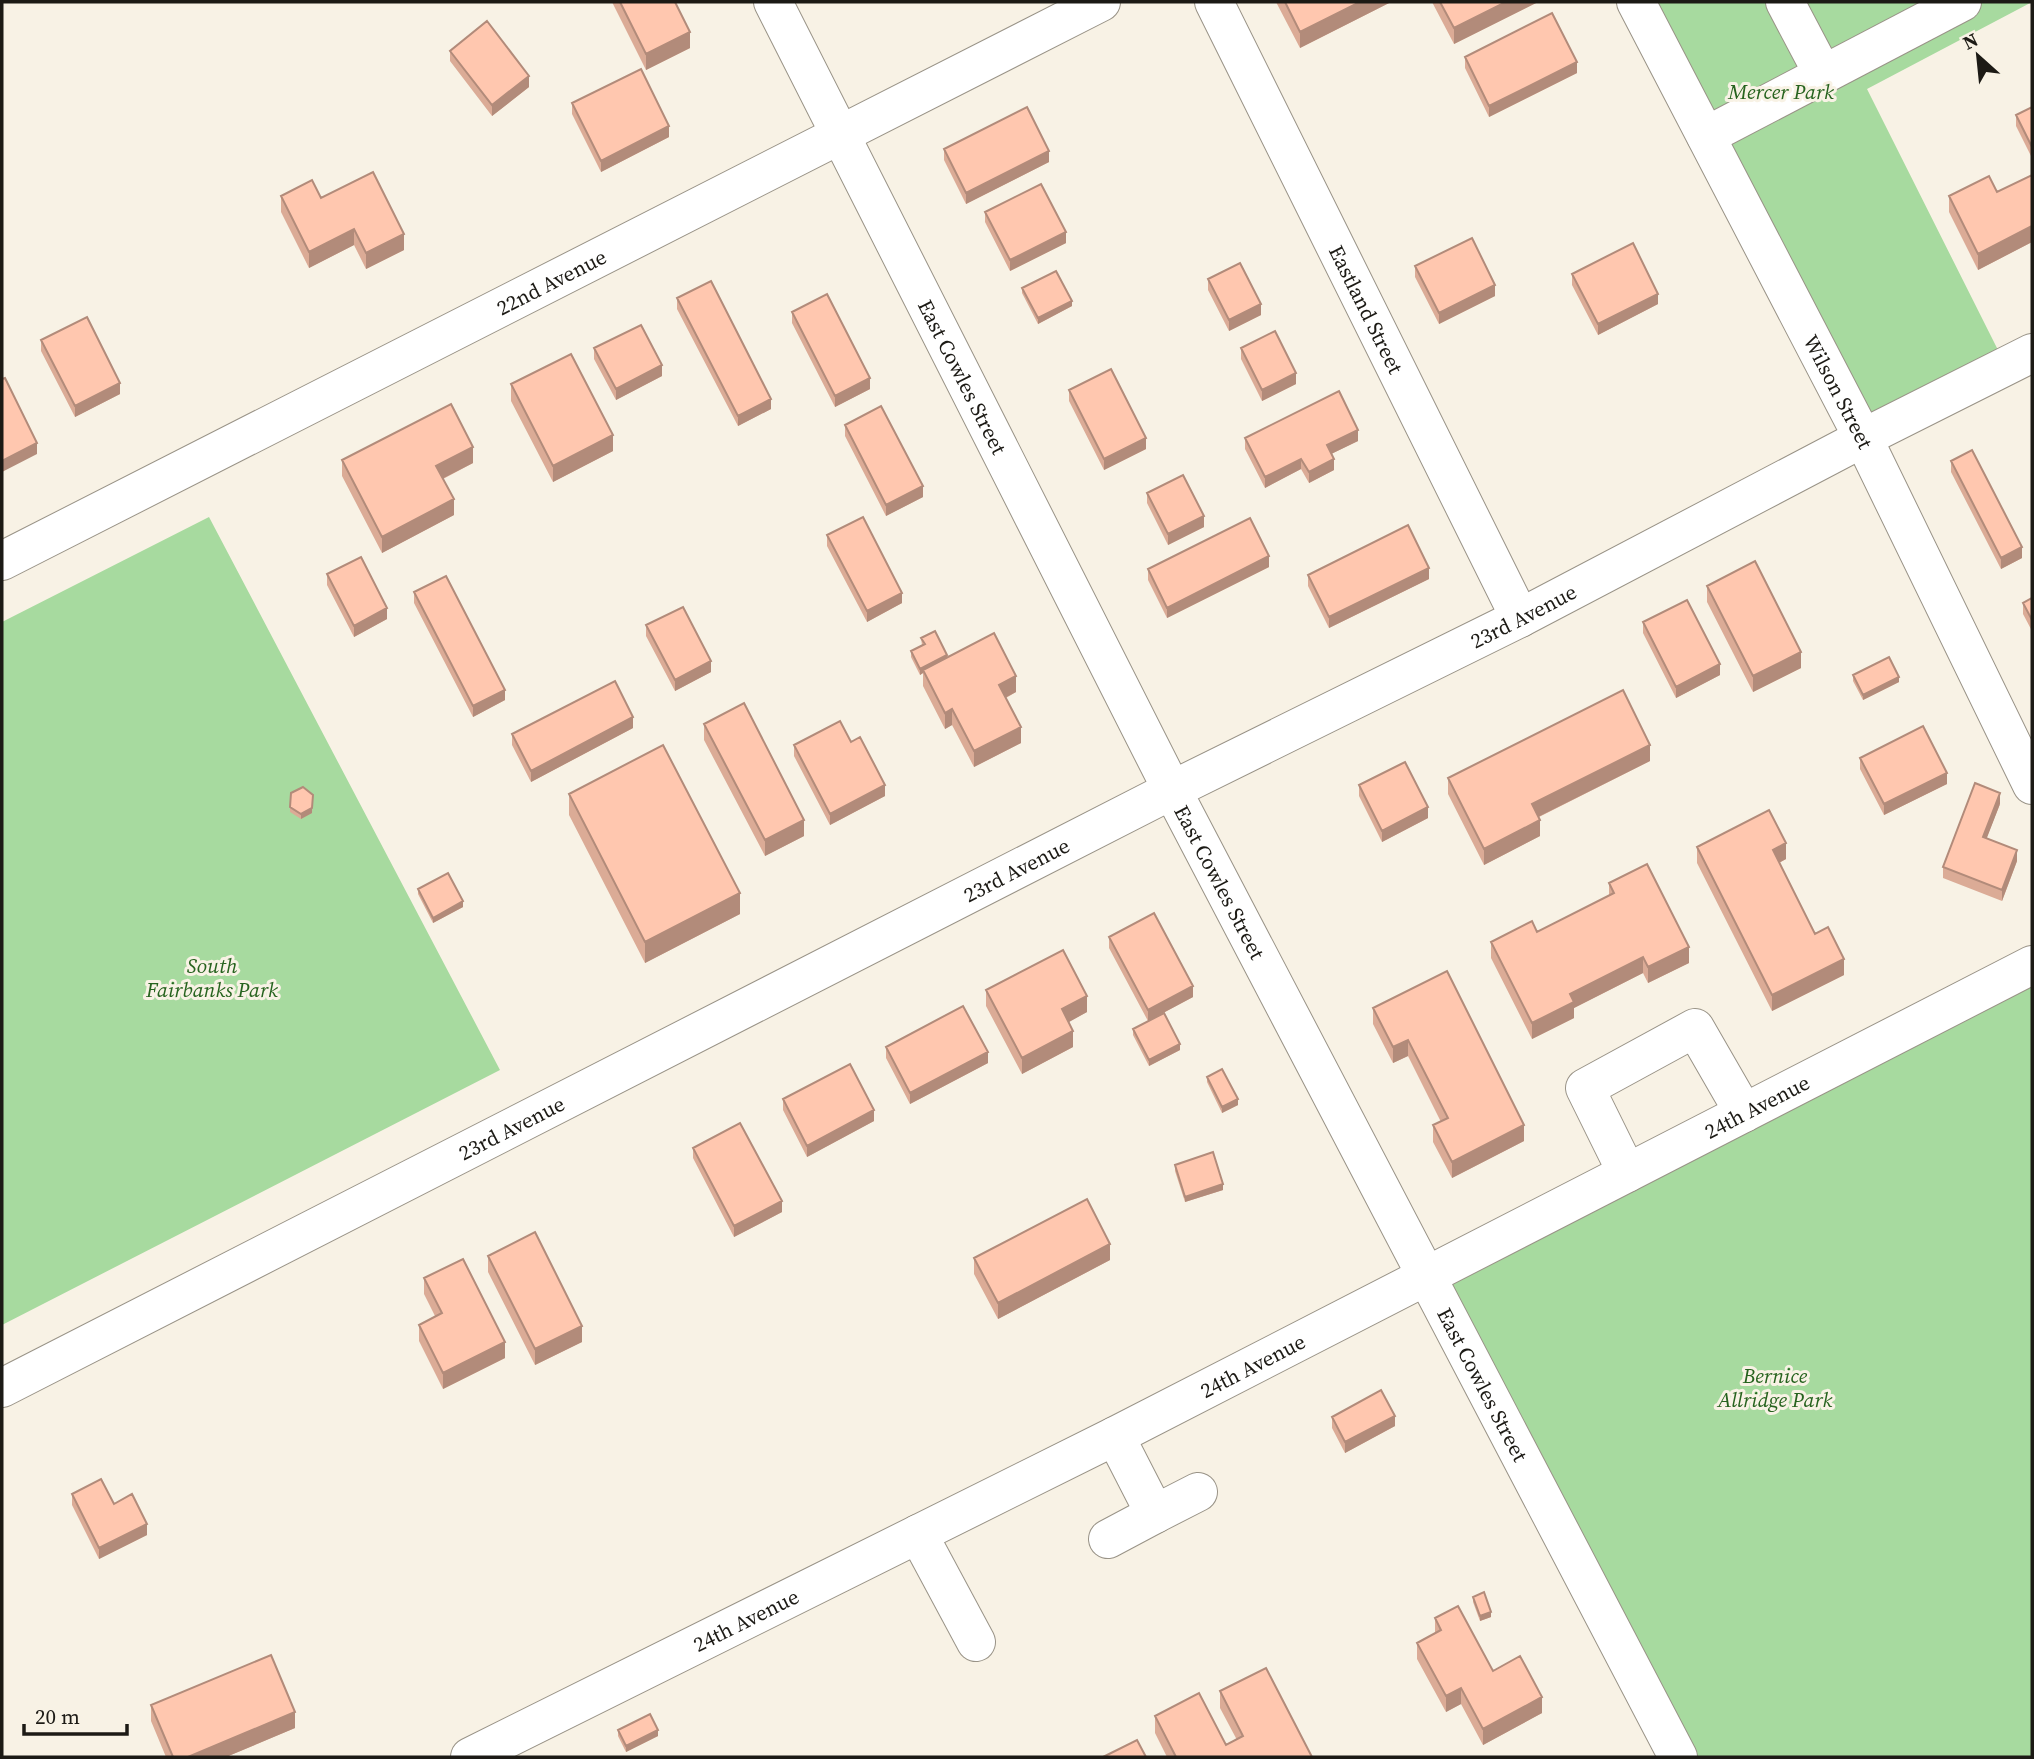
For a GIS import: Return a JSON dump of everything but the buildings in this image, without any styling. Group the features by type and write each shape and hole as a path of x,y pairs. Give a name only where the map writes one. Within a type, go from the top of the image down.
{"street":[{"name":"East Cowles Street","path":"774,2 1172,790 1427,1275 1671,1755"},
{"name":"22nd Avenue","path":"2,561 1101,2"},
{"name":"Eastland Street","path":"1214,2 1520,618"},
{"name":"Wilson Street","path":"1636,2 1863,438 2032,785"},
{"path":"1785,2 1823,74"},
{"path":"1706,136 1962,2"},
{"name":"23rd Avenue","path":"2,1388 1172,790 1520,618 1863,438 2032,353"},
{"name":"24th Avenue","path":"470,1757 1115,1436 2032,965"},
{"path":"1627,1173 1585,1088 1695,1028 1744,1113"},
{"path":"1115,1436 1155,1514"},
{"path":"1108,1539 1198,1492"},
{"path":"918,1534 976,1642"}],"green space":[{"name":"Mercer Park","path":"1636,2 2032,2 1867,89 2006,366 1863,438"},
{"name":"South Fairbanks Park","path":"209,517 500,1070 2,1325 2,622"},
{"name":"Bernice Allridge Park","path":"2032,965 2032,1757 1678,1757 1427,1275"}]}
